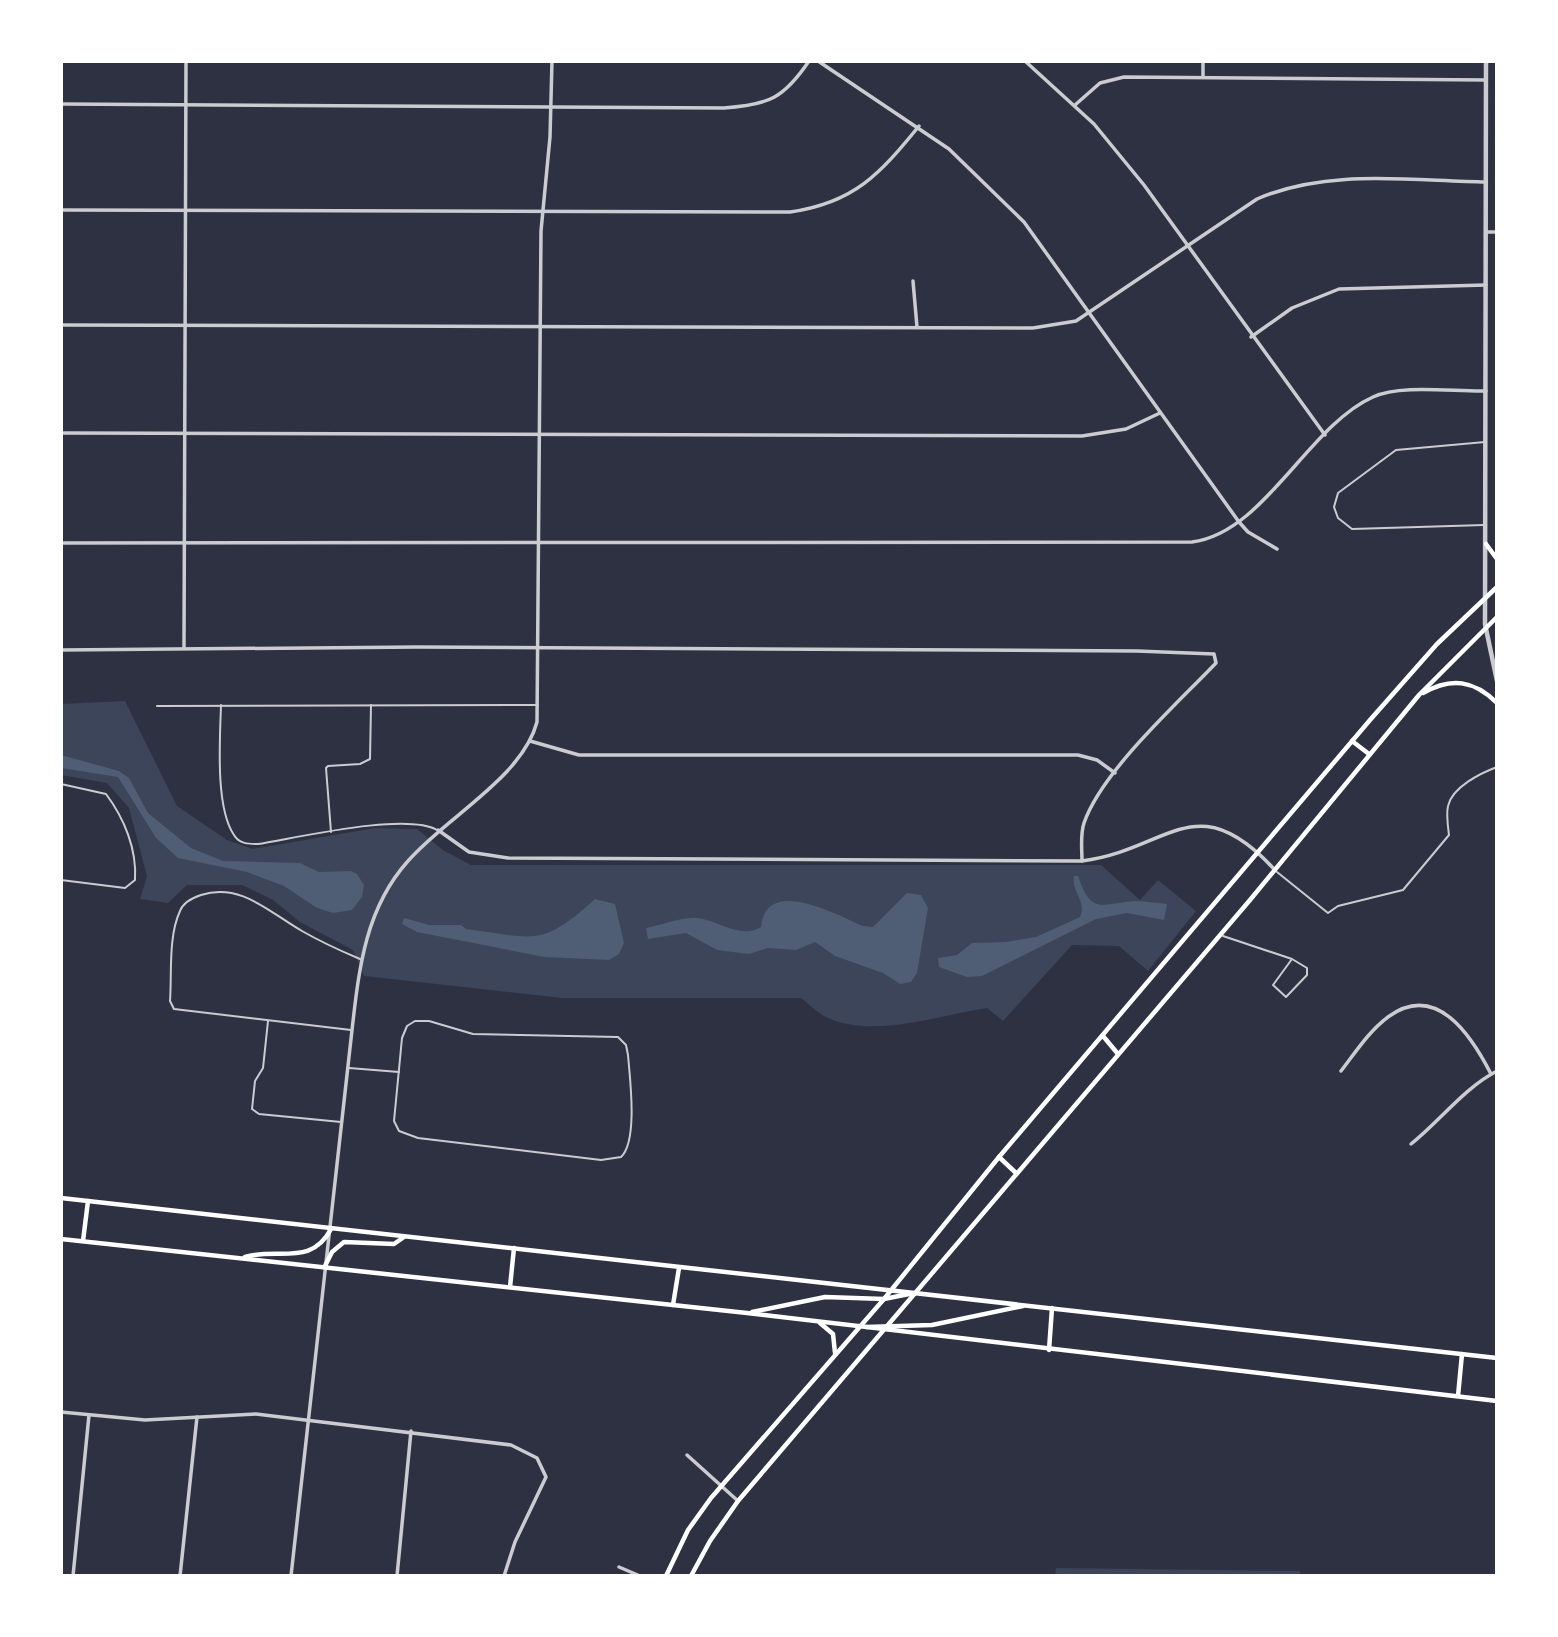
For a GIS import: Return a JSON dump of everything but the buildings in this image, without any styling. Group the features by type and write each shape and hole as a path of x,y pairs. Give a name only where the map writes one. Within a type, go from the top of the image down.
{"main road":[{"path":"1486,544 1497,559"},
{"path":"666,1576 688,1530 721,1486 884,1299 999,1157 1352,741 1437,644 1497,586"},
{"path":"691,1576 705,1549 738,1501 1419,695 1497,617"},
{"path":"1419,695 1441,683 1459,682 1481,689 1497,703"},
{"path":"1352,741 1369,754"},
{"path":"1103,1036 1118,1054"},
{"path":"999,1157 1016,1173"},
{"path":"61,1198 1497,1358"},
{"path":"83,1241 88,1201"},
{"path":"241,1258 255,1254 304,1254 325,1240 331,1229"},
{"path":"325,1266 332,1252 344,1242 394,1244 405,1236"},
{"path":"61,1239 673,1305 1497,1401"},
{"path":"510,1287 514,1248"},
{"path":"673,1305 679,1268"},
{"path":"747,1314 825,1297 884,1299 914,1293"},
{"path":"858,1327 932,1325 1027,1306"},
{"path":"1049,1350 1052,1308"},
{"path":"819,1322 833,1334 835,1354"},
{"path":"1458,1396 1462,1354"}],"street":[{"path":"184,648 188,209 186,61"},
{"path":"291,1576 360,959 377,908 395,876 438,830 505,772 530,741 539,705 542,212 552,108 552,61"},
{"path":"61,104 724,108 772,101 794,83 809,61"},
{"path":"818,61 919,126 969,166 1024,222 1239,522 1248,532 1277,549"},
{"path":"1025,61 1075,104 1144,185 1251,337 1325,435"},
{"path":"1203,61 1203,76"},
{"path":"1486,61 1486,627 1497,681"},
{"path":"1075,104 1100,83 1109,79 1203,76 1486,80"},
{"path":"61,210 768,213 807,210 831,204 872,180 919,126"},
{"path":"61,325 1034,328 1067,324 1091,312 1186,244 1257,199 1290,185 1334,180 1486,182"},
{"path":"1486,232 1497,232"},
{"path":"913,281 917,327"},
{"path":"1251,337 1293,308 1339,289 1486,285"},
{"path":"61,543 1192,542 1213,538 1239,522 1325,435 1376,395 1403,391 1486,391"},
{"path":"61,433 1082,436 1126,429 1160,412"},
{"path":"61,650 184,648 1137,651 1214,654 1216,663 1115,773 1084,823 1082,862"},
{"path":"530,741 579,755 1078,755 1097,760 1115,773"},
{"path":"438,830 469,852 508,858 1082,862 1109,858 1171,831 1196,826 1223,829 1245,840 1274,869"},
{"path":"1341,1071 1386,1018 1396,1012 1417,1007 1436,1009 1460,1023 1476,1045 1491,1074"},
{"path":"1410,1144 1497,1070"},
{"path":"61,1412 145,1420 257,1414 511,1445 537,1458 545,1472 544,1484 515,1542 504,1576"},
{"path":"73,1576 89,1415"},
{"path":"180,1576 197,1418"},
{"path":"397,1576 411,1431"},
{"path":"687,1455 738,1501"},
{"path":"619,1567 640,1576"}],"lane":[{"path":"1486,442 1396,450 1338,493 1334,508 1338,518 1352,530 1486,525"},
{"path":"221,705 219,766 226,816 233,835 244,843 258,844 410,824 430,826 438,830"},
{"path":"331,833 326,768 360,764 370,759 371,705"},
{"path":"157,706 539,705"},
{"path":"1274,869 1328,913 1338,906 1403,890 1449,835 1448,806 1454,795 1473,779 1497,766"},
{"path":"61,784 106,794 126,825 135,871 135,880 125,888 61,880"},
{"path":"352,1030 180,1011 172,1007 176,922 181,908 192,898 226,892 253,900 301,931 360,959"},
{"path":"1218,935 1292,959 1309,971 1286,998 1272,985 1292,959"},
{"path":"419,1020 472,1034 618,1037 626,1045 628,1055 628,1149 621,1157 601,1160 411,1137 399,1131 394,1121 399,1072 405,1030 419,1020"},
{"path":"268,1021 263,1068 255,1081 252,1109 259,1114 342,1122"},
{"path":"348,1068 399,1072"}],"shaded area":[{"path":"125,701 177,806 227,840 253,849 375,828 417,829 443,850 471,865 1101,865 1140,900 1158,880 1196,911 1148,971 1119,946 1072,945 1003,1021 987,1008 904,1024 860,1026 822,1015 801,998 562,998 364,976 353,950 300,922 273,900 242,885 187,885 168,903 140,899 147,876 129,808 107,783 61,775 61,704"},
{"path":"61,755 119,771 129,778 148,813 191,848 223,861 300,863 319,872 351,871 357,874 364,885 362,897 352,910 333,913 317,908 284,886 247,872 178,858 156,838 118,777 61,768"},
{"path":"1074,876 1078,876 1088,897 1098,904 1134,901 1167,904 1164,920 1127,913 1096,919 982,976 967,977 939,967 938,958 957,955 972,943 1006,942 1036,937 1080,917 1082,906"},
{"path":"907,893 921,895 928,908 917,973 911,982 900,984 883,973 835,956 815,942 796,950 768,948 749,954 717,950 686,933 648,939 646,928 696,918 737,930 753,930 761,927 766,912 775,903 789,901 821,908 863,926 873,927"},
{"path":"595,899 615,904 624,943 619,954 609,960 544,957 417,932 402,924 404,918 430,925 461,925 466,929 536,936 562,926"},
{"path":"1056,1568 1300,1571 1300,1576 1055,1576"}]}
